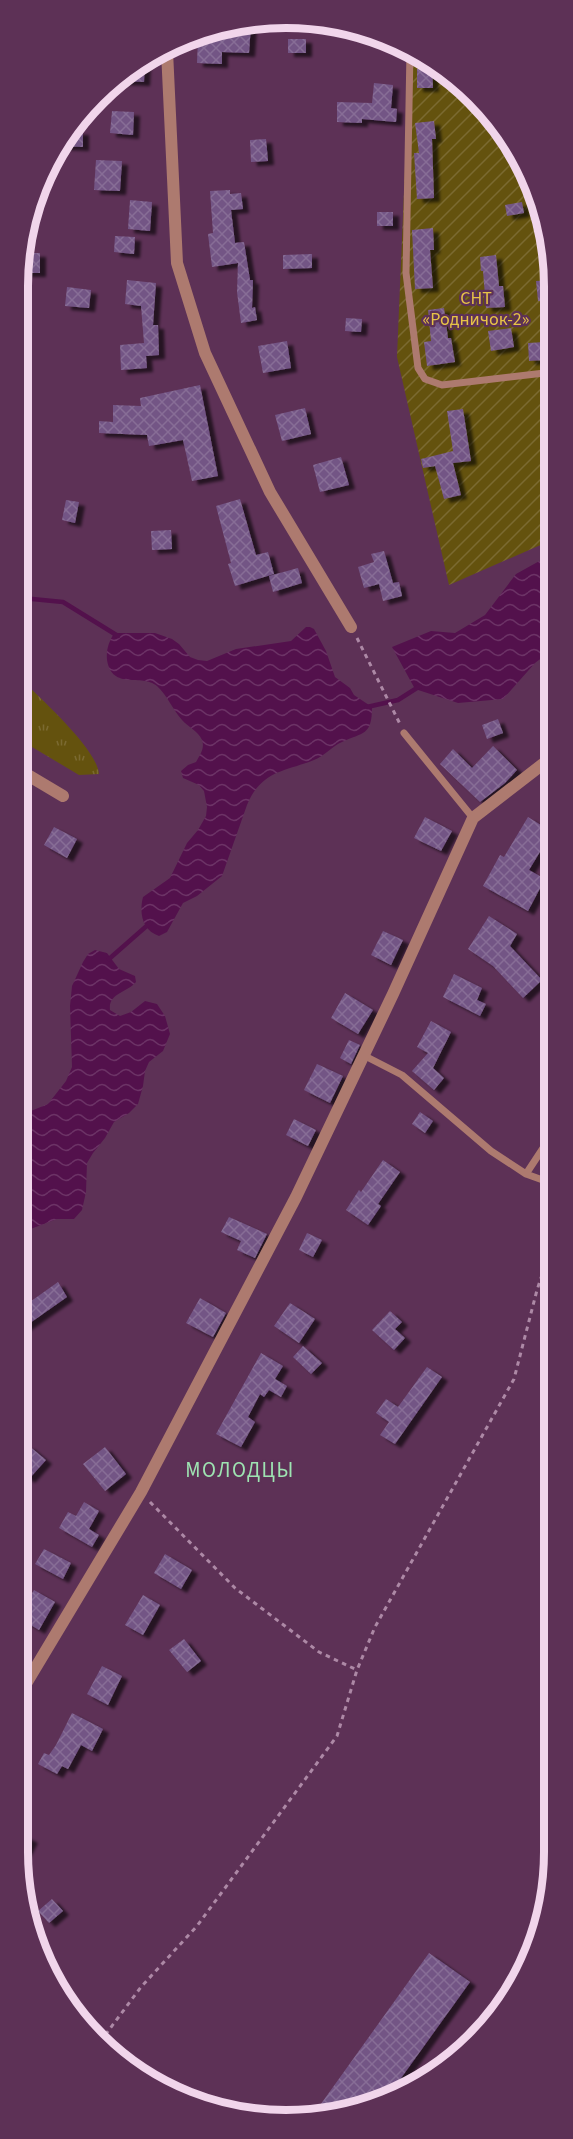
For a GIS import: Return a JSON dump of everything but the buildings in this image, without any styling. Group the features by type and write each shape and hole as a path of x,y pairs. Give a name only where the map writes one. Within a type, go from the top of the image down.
{"street":[{"path":"166,58 177,263 205,353 270,492 351,627"},
{"path":"28,1680 141,1492 296,1197 473,818 544,763"},
{"path":"28,775 63,796"}],"lane":[{"path":"410,60 406,273 418,368 425,380 442,385 544,373"},
{"path":"404,733 473,818"},
{"path":"363,1055 402,1075 491,1151 526,1174 544,1180"},
{"path":"526,1174 544,1147"}],"path":[{"path":"351,627 394,712"},
{"path":"105,2036 141,1987 197,1926 338,1736 357,1670 375,1627 514,1379 544,1269"},
{"path":"141,1492 235,1588 319,1652 357,1670"}],"green space":[{"name":"СНТ «Родничок-2»","path":"410,60 457,93 491,129 518,172 536,220 544,270 544,543 449,585 397,357"},
{"path":"28,686 89,751 99,774 79,775 28,745"}],"water":[{"path":"544,558 544,656 503,699 458,703 415,689 392,647 431,631 455,633 485,615 516,574"},
{"path":"306,627 314,629 326,651 335,677 350,688 354,695 372,707 368,728 365,732 338,744 318,758 275,774 260,785 247,805 222,876 197,896 183,903 167,932 159,936 145,925 141,909 143,897 170,878 187,843 206,816 204,791 199,785 183,778 181,771 196,762 202,751 203,743 198,734 182,720 157,686 151,682 128,680 115,675 107,660 107,649 112,636 114,633 155,633 172,639 190,657 207,661 236,649 291,641"},
{"path":"95,950 107,953 119,969 135,976 136,982 112,1000 110,1010 120,1016 131,1012 145,1001 157,1004 165,1016 170,1034 163,1051 149,1062 138,1104 114,1122 87,1163 86,1192 82,1210 74,1219 57,1219 28,1230 28,1112 48,1104 66,1081 72,1067 70,1006 72,986 88,954"}],"waterway":[{"path":"28,599 63,602 118,636"},
{"path":"367,707 398,700 420,686"},
{"path":"109,959 150,923"}],"district":[{"name":"МОЛОДЦЫ","path":"240,1470"}]}
